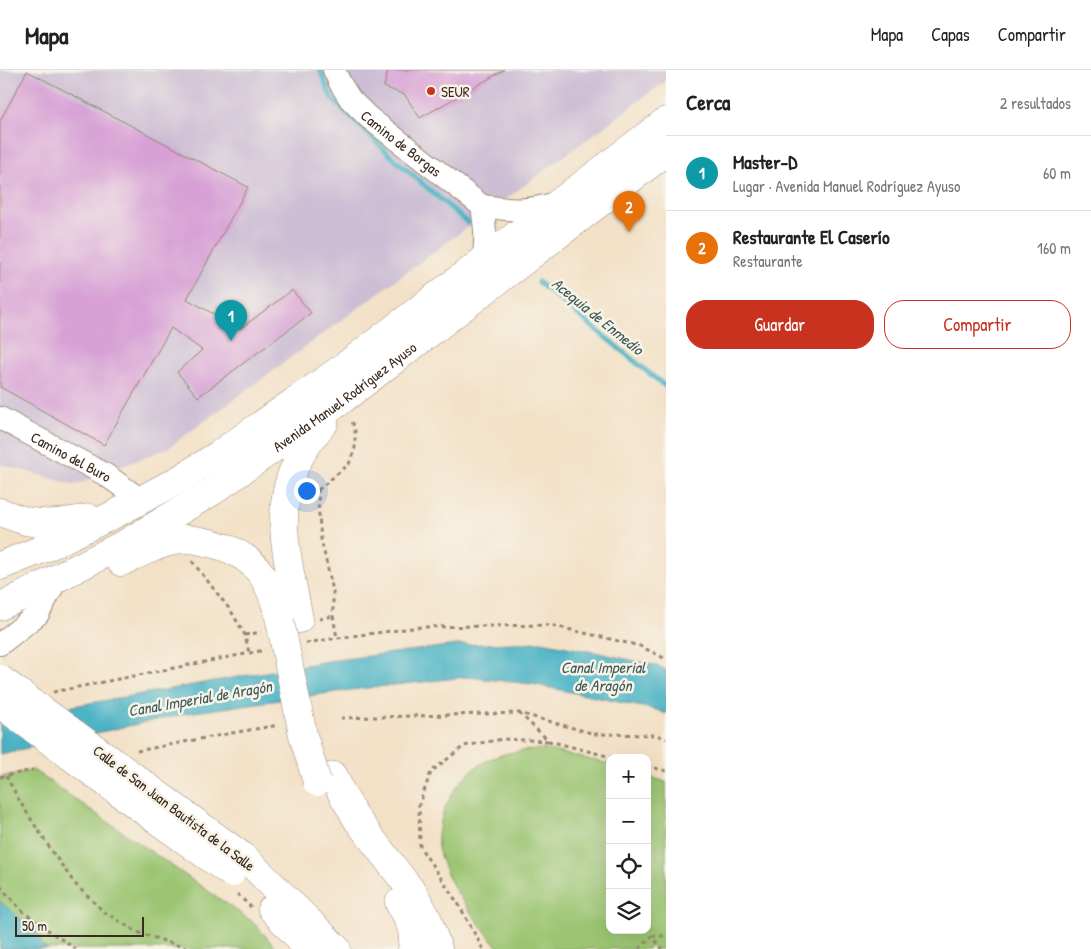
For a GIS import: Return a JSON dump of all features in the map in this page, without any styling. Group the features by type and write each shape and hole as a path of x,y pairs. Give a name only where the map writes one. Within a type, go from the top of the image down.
{"main road":[{"name":"Avenida Manuel Rodríguez Ayuso","path":"0,566 45,548 115,514 218,455 257,429 345,366 666,120"},
{"name":"Avenida Manuel Rodríguez Ayuso","path":"7,603 126,543 213,491 342,400 666,152"},
{"path":"342,400 306,445 295,464 284,505 292,628 303,735 326,779 333,814 350,840 406,912 414,938 412,949"},
{"path":"0,512 25,521 54,524 115,514"},
{"path":"7,603 103,570 164,544 184,539 222,546 238,553 251,562 265,578 275,600 292,628"},
{"name":"Calle de San Juan Bautista de la Salle","path":"0,679 238,866 250,889 297,936 306,949"},
{"name":"Calle de San Juan Bautista de la Salle","path":"0,704 147,813 271,883 337,949"},
{"path":"326,779 341,792 358,821 414,894 428,920 438,949"}],"street":[{"name":"Camino de Borgas","path":"334,70 350,99 368,117 482,206"},
{"path":"483,260 486,237 482,206 522,210 540,208 559,202"},
{"name":"Camino del Buro","path":"0,418 106,475 141,500"},
{"path":"0,644 38,614 52,588"}],"path":[{"path":"337,638 333,616 333,591 321,539 318,490 350,464 356,448 355,429 342,400"},
{"path":"184,539 189,556 231,611 245,635 249,653"},
{"path":"292,628 337,638 421,627 550,625 640,646 666,659"},
{"path":"48,692 269,650"},
{"path":"341,718 519,713 595,734 657,735 666,739"},
{"path":"519,713 549,741"},
{"path":"137,751 280,725"},
{"path":"483,949 458,905 420,847 419,805 431,772 464,746 503,739 549,741 606,756"},
{"path":"651,767 666,771"},
{"path":"0,777 33,770"},
{"path":"6,776 20,802 75,884 104,912 137,932 189,949"},
{"path":"0,886 21,910 74,948"},
{"path":"639,949 652,936 666,936"},
{"path":"652,936 662,949"}],"shaded area":[{"path":"0,70 666,70 666,81 168,448 75,485 0,464"}],"green space":[{"path":"543,749 606,763 606,934 651,934 651,777 666,782 666,949 654,949 651,946 648,949 499,949 456,891 449,879 438,847 438,831 448,801 466,776 482,763 501,755"},
{"path":"33,770 253,922 277,949 0,949 0,777"}],"water":[{"name":"Canal Imperial de Aragón","path":"541,642 658,666 666,670 666,714 657,710 532,684 466,677 350,690 188,713 0,754 0,719 328,661 457,645"},
{"path":"0,901 41,937 41,945 47,949 0,949"}],"building":[{"name":"SEUR","path":"388,70 504,70 420,118 405,95 384,87"},
{"path":"27,71 248,187 187,299 240,329 292,290 311,313 198,397 177,372 202,350 171,328 104,445 0,387 0,121"}],"waterway":[{"path":"320,70 332,99 393,158 468,223"},
{"name":"Acequia de Enmedio","path":"538,282 666,387"}],"place":[{"name":"SEUR","path":"431,91"},
{"name":"Restaurante El Caserío","path":"629,232"},
{"name":"Master-D","path":"231,341"}]}
